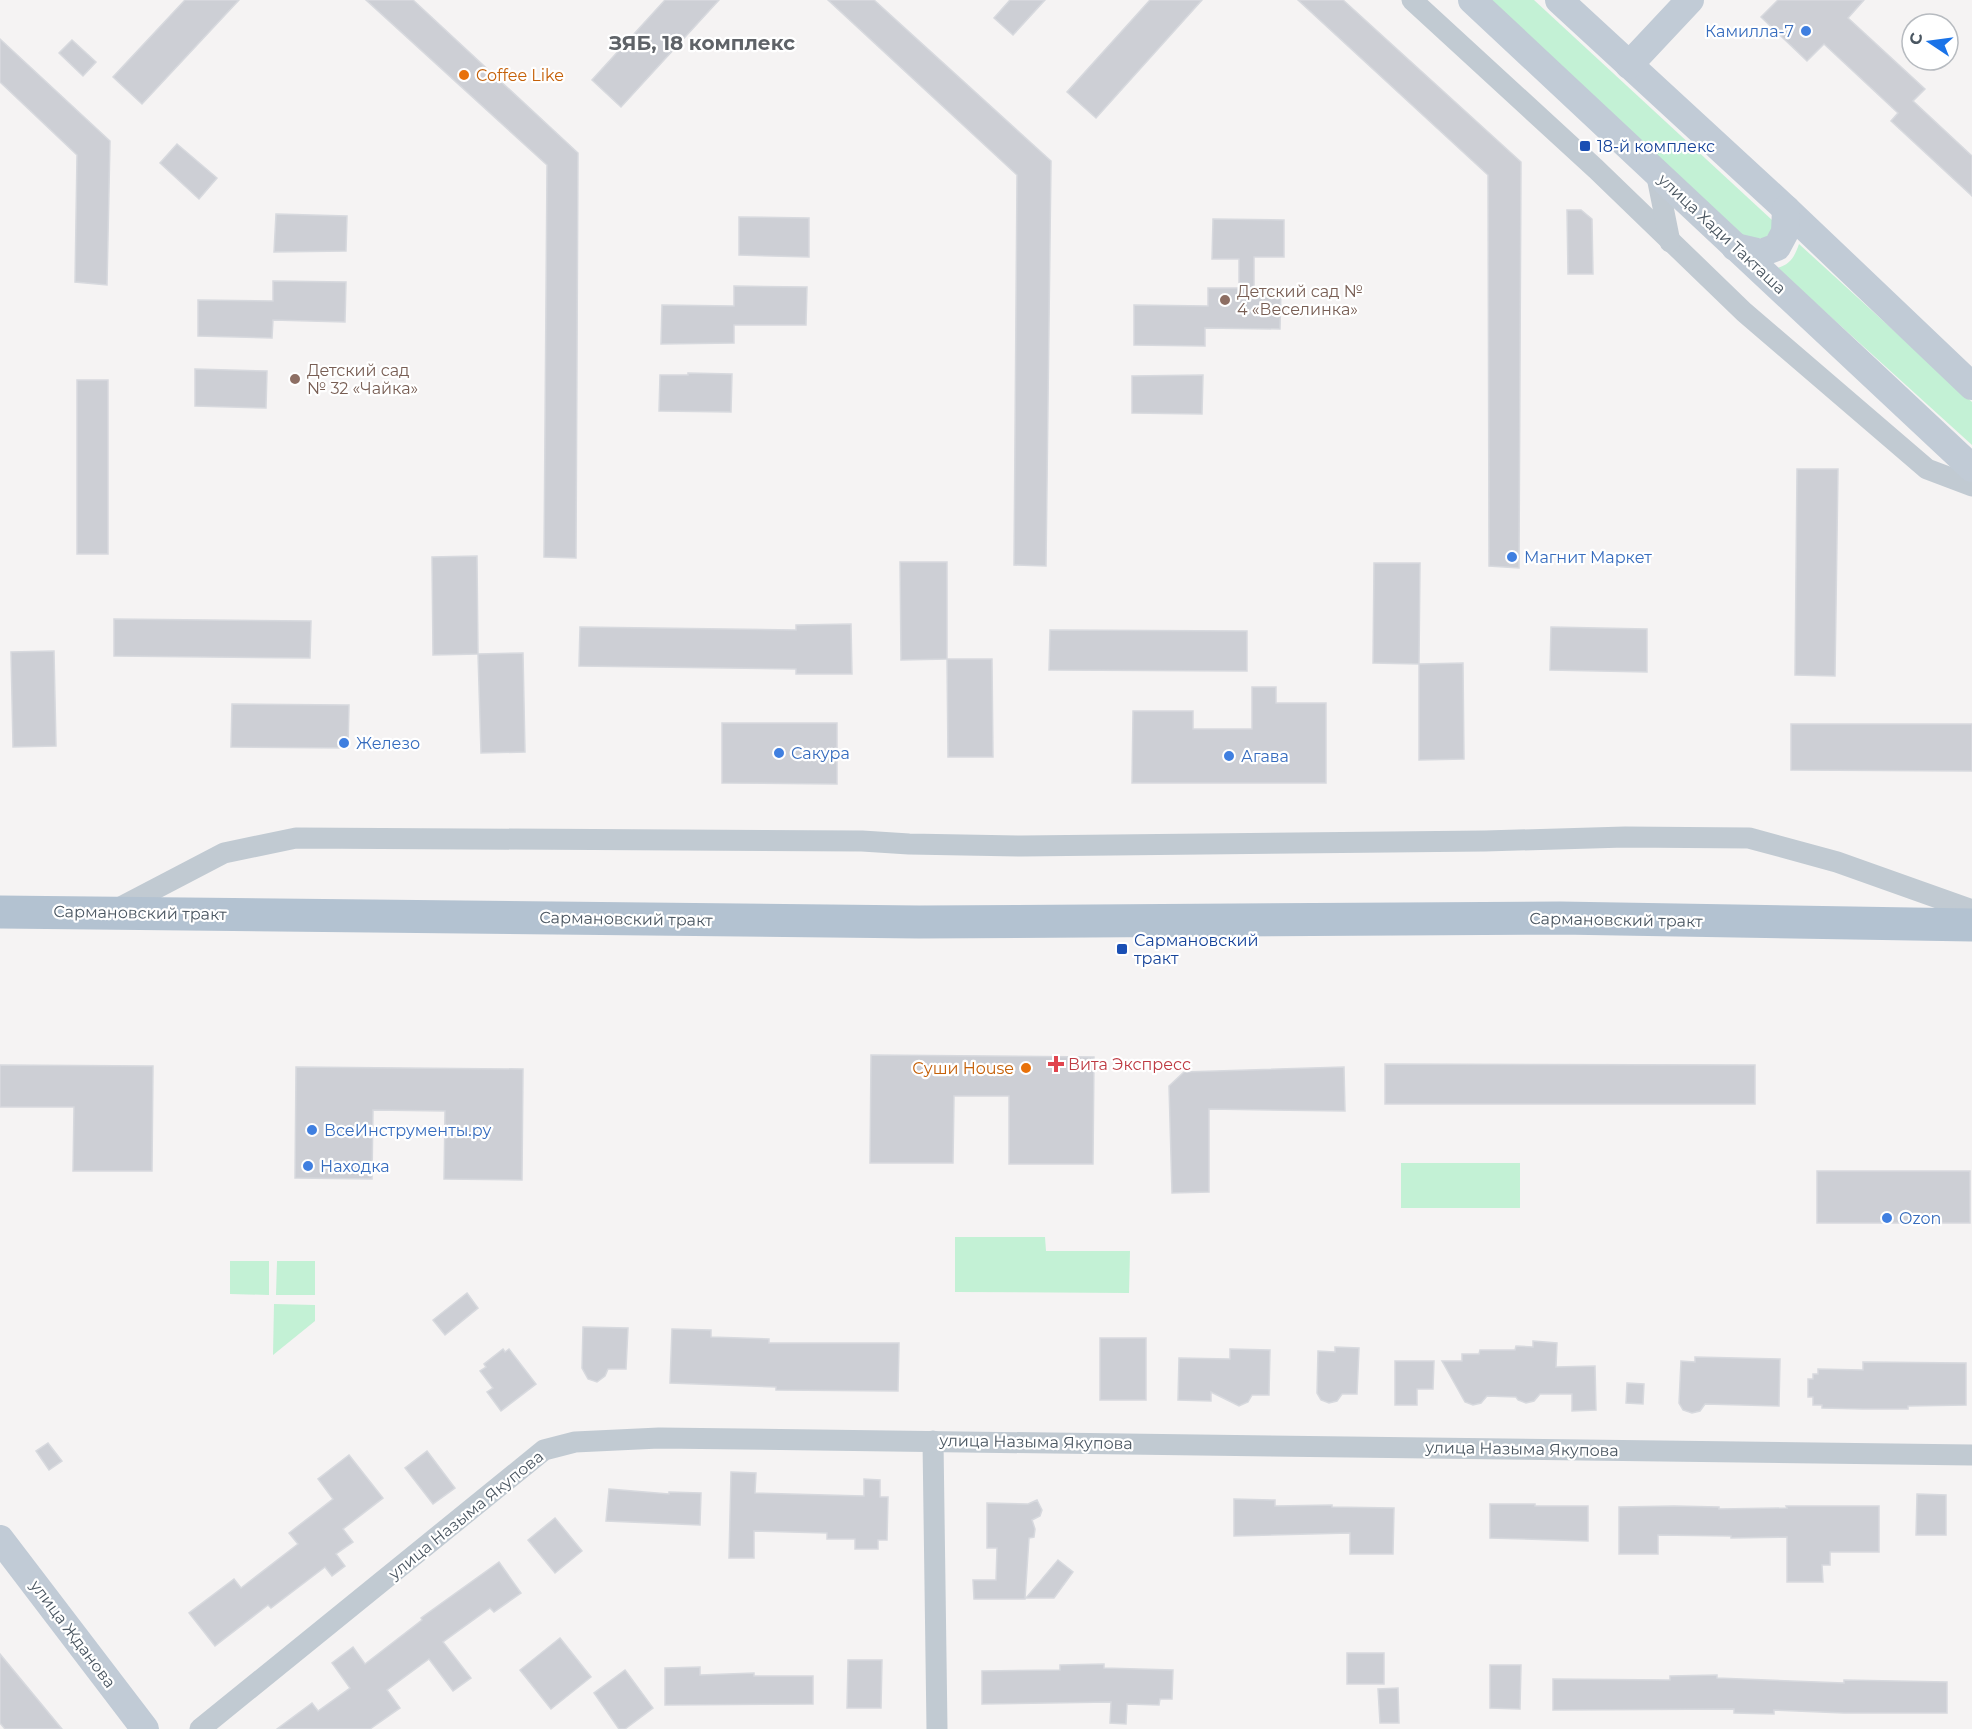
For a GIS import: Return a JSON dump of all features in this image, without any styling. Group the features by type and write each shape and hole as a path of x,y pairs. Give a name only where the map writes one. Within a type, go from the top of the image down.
{"main road":[{"name":"улица Хади Такташа","path":"1472,0 1972,468"},
{"path":"1559,0 1786,209 1972,386"},
{"path":"1629,65 1690,0"},
{"path":"1735,247 1761,253 1777,247 1785,232 1786,209"},
{"name":"Сармановский тракт","path":"0,912 919,922 1560,918 1972,925"},
{"name":"улица Жданова","path":"0,1539 145,1729"}],"street":[{"path":"1412,0 1596,169 1744,312 1927,469 1972,486"},
{"path":"1656,172 1670,242"},
{"path":"108,913 224,853 296,838 862,841 1022,846 1485,841 1625,837 1749,838 1837,862 1972,910"},
{"name":"улица Назыма Якупова","path":"200,1729 544,1450 575,1442 659,1438 1972,1455"},
{"path":"933,1441 937,1729"}],"green space":[{"path":"1489,0 1534,0 1772,220 1772,229 1766,238 1745,239"},
{"path":"1799,244 1972,402 1972,445 1777,268 1785,265 1791,259"},
{"path":"1401,1163 1520,1163 1520,1208 1401,1208"},
{"path":"955,1237 1045,1237 1046,1251 1130,1251 1129,1293 955,1292"},
{"path":"230,1261 269,1261 269,1295 230,1294"},
{"path":"277,1261 315,1261 315,1295 276,1295"},
{"path":"274,1304 315,1305 315,1321 273,1355"}],"building":[{"path":"185,0 239,0 142,104 113,77"},
{"path":"366,0 413,0 578,153 576,558 544,557 547,165"},
{"path":"665,0 719,0 621,107 592,80"},
{"path":"828,0 874,0 1051,161 1046,566 1014,565 1017,175"},
{"path":"1010,0 1045,0 1013,35 994,18"},
{"path":"1150,0 1202,0 1096,118 1067,92"},
{"path":"1298,0 1343,0 1521,162 1519,568 1489,566 1488,175"},
{"path":"1778,0 1864,0 1848,18 1900,66 1900,72 1907,72 1925,89 1913,101 1972,156 1972,196 1891,121 1898,113 1824,44 1807,61 1761,17"},
{"path":"0,39 110,141 107,285 75,282 77,155 0,82"},
{"path":"72,40 96,62 83,76 59,53"},
{"path":"177,144 217,178 199,199 160,163"},
{"path":"1567,210 1581,210 1592,219 1593,274 1568,274"},
{"path":"276,214 347,216 346,251 274,252"},
{"path":"739,217 809,218 809,257 739,255"},
{"path":"1213,219 1284,220 1284,257 1254,257 1254,289 1281,290 1280,329 1205,328 1205,346 1134,345 1134,305 1208,306 1208,288 1239,288 1239,259 1212,259"},
{"path":"273,281 346,282 345,322 273,320 272,338 198,336 198,300 273,301"},
{"path":"734,286 807,287 806,325 734,325 734,343 661,344 662,305 734,306"},
{"path":"195,369 267,371 266,408 195,406"},
{"path":"688,373 732,374 731,412 659,411 660,375 688,375"},
{"path":"1203,375 1202,414 1132,413 1132,376"},
{"path":"77,380 108,380 108,554 77,554"},
{"path":"1797,469 1838,469 1835,676 1795,675"},
{"path":"477,556 478,654 433,655 432,557"},
{"path":"900,562 947,562 947,659 901,660"},
{"path":"1374,563 1420,563 1419,664 1373,663"},
{"path":"114,619 311,621 310,658 114,656"},
{"path":"851,624 852,674 796,674 796,669 579,666 580,627 796,630 796,625"},
{"path":"1551,627 1647,629 1647,672 1550,670"},
{"path":"1050,630 1247,631 1247,671 1049,670"},
{"path":"54,651 56,746 13,747 11,652"},
{"path":"523,653 525,752 481,753 478,654"},
{"path":"947,659 992,659 993,757 948,757"},
{"path":"1463,663 1464,759 1419,760 1419,664"},
{"name":"Агава","path":"1252,687 1276,687 1276,703 1326,703 1326,783 1132,783 1133,711 1193,711 1193,729 1252,729"},
{"path":"232,704 349,705 348,748 231,747"},
{"name":"Сакура","path":"722,723 837,723 837,784 722,783"},
{"path":"1791,724 1972,724 1972,771 1791,770"},
{"path":"871,1055 1094,1057 1093,1164 1009,1164 1009,1096 954,1096 953,1163 870,1163"},
{"path":"1385,1064 1755,1065 1755,1104 1385,1104"},
{"path":"0,1065 153,1066 152,1171 73,1171 74,1107 0,1107"},
{"path":"296,1067 523,1069 522,1180 444,1179 445,1111 373,1110 372,1179 295,1178"},
{"path":"1344,1067 1345,1111 1209,1109 1209,1192 1172,1193 1169,1086 1184,1072"},
{"path":"1817,1171 1970,1171 1970,1223 1817,1223"},
{"path":"467,1293 478,1308 445,1335 433,1320"},
{"path":"583,1327 628,1328 626,1369 608,1369 605,1376 597,1382 588,1379 582,1368"},
{"path":"672,1329 711,1330 711,1337 769,1339 769,1343 899,1343 898,1391 776,1390 776,1387 670,1383"},
{"path":"1100,1338 1146,1338 1146,1400 1100,1400"},
{"path":"1533,1341 1557,1343 1556,1367 1595,1366 1596,1410 1572,1411 1572,1394 1540,1394 1534,1401 1526,1403 1516,1397 1487,1396 1481,1403 1473,1405 1465,1402 1442,1361 1462,1361 1462,1354 1479,1354 1480,1350 1515,1350 1516,1346 1533,1347"},
{"path":"1335,1347 1359,1348 1357,1394 1342,1394 1337,1401 1329,1403 1321,1400 1317,1393 1318,1351 1335,1352"},
{"path":"503,1349 505,1352 509,1349 536,1384 501,1411 487,1392 493,1388 480,1371 486,1367 484,1364"},
{"path":"1230,1349 1270,1350 1269,1395 1252,1395 1248,1402 1239,1406 1211,1392 1211,1401 1178,1400 1179,1358 1230,1359"},
{"path":"1695,1357 1780,1359 1779,1406 1705,1404 1700,1411 1692,1413 1683,1410 1679,1403 1681,1361 1695,1362"},
{"path":"1395,1361 1434,1361 1433,1389 1417,1389 1417,1405 1395,1405"},
{"path":"1863,1362 1966,1363 1966,1405 1863,1409 1822,1408 1822,1405 1813,1405 1813,1397 1808,1397 1808,1379 1813,1379 1813,1374 1818,1374 1818,1369 1863,1370"},
{"path":"1627,1383 1644,1384 1643,1404 1626,1403"},
{"path":"48,1443 62,1461 49,1470 36,1451"},
{"path":"427,1451 455,1488 433,1504 405,1468"},
{"path":"349,1455 383,1498 343,1529 353,1542 336,1554 345,1566 332,1576 325,1567 271,1608 268,1605 215,1646 189,1613 234,1579 241,1588 298,1544 289,1533 333,1499 318,1479"},
{"path":"731,1472 756,1473 755,1493 864,1496 864,1479 880,1480 880,1497 888,1497 887,1540 878,1540 878,1549 855,1549 855,1539 827,1539 827,1533 754,1531 754,1558 729,1558"},
{"path":"609,1489 669,1494 669,1492 701,1493 700,1525 606,1521"},
{"path":"1917,1494 1946,1495 1946,1535 1916,1535"},
{"path":"1234,1499 1275,1500 1275,1506 1332,1505 1332,1507 1394,1508 1393,1554 1350,1554 1350,1533 1234,1536"},
{"path":"1037,1500 1042,1510 1040,1516 1032,1520 1035,1529 1034,1537 1029,1538 1025,1599 974,1599 973,1580 996,1580 997,1548 987,1548 987,1503 1028,1504"},
{"path":"1490,1504 1588,1506 1588,1541 1490,1538"},
{"path":"1879,1506 1879,1552 1830,1552 1830,1565 1822,1565 1823,1582 1787,1582 1787,1537 1731,1538 1731,1536 1658,1535 1658,1554 1619,1554 1619,1507 1719,1507 1719,1509"},
{"path":"555,1518 582,1551 555,1573 528,1540"},
{"path":"1058,1560 1073,1572 1054,1598 1026,1598"},
{"path":"499,1562 521,1593 494,1612 490,1608 443,1642 471,1678 453,1691 429,1659 387,1690 400,1708 370,1729 277,1729 312,1703 318,1711 350,1688 332,1663 353,1647 365,1664 422,1620 421,1618"},
{"path":"560,1638 591,1677 551,1709 520,1670"},
{"path":"1347,1653 1384,1653 1384,1684 1347,1684"},
{"path":"0,1654 62,1729 5,1729 0,1723"},
{"path":"848,1660 882,1660 881,1708 847,1708"},
{"path":"1104,1664 1104,1668 1173,1670 1172,1699 1160,1699 1159,1705 1127,1704 1126,1724 1110,1723 1111,1702 982,1704 982,1671 1060,1670 1060,1665"},
{"path":"1490,1665 1521,1665 1520,1709 1490,1708"},
{"path":"700,1667 700,1675 754,1673 754,1676 813,1676 813,1704 665,1705 665,1668"},
{"path":"625,1670 653,1708 625,1729 619,1729 594,1693"},
{"path":"1717,1675 1717,1678 1844,1683 1844,1680 1947,1682 1947,1713 1774,1710 1774,1714 1734,1713 1734,1709 1553,1710 1553,1679 1670,1680 1670,1676"},
{"path":"1398,1688 1399,1723 1380,1723 1378,1689"}],"place":[{"name":"Камилла-7","path":"1806,31"},
{"name":"Coffee Like","path":"464,75"},
{"name":"18-й комплекс","path":"1585,146"},
{"name":"Детский сад № 4 «Веселинка»","path":"1225,300"},
{"name":"Детский сад № 32 «Чайка»","path":"295,379"},
{"name":"Магнит Маркет","path":"1512,557"},
{"name":"Железо","path":"344,743"},
{"name":"Сакура","path":"779,753"},
{"name":"Агава","path":"1229,756"},
{"name":"Сармановский тракт","path":"1122,949"},
{"name":"Вита Экспресс","path":"1056,1064"},
{"name":"Суши House","path":"1026,1068"},
{"name":"ВсеИнструменты.ру","path":"312,1130"},
{"name":"Находка","path":"308,1166"},
{"name":"Ozon","path":"1887,1218"}],"district":[{"name":"ЗЯБ, 18 комплекс","path":"702,43"}]}
